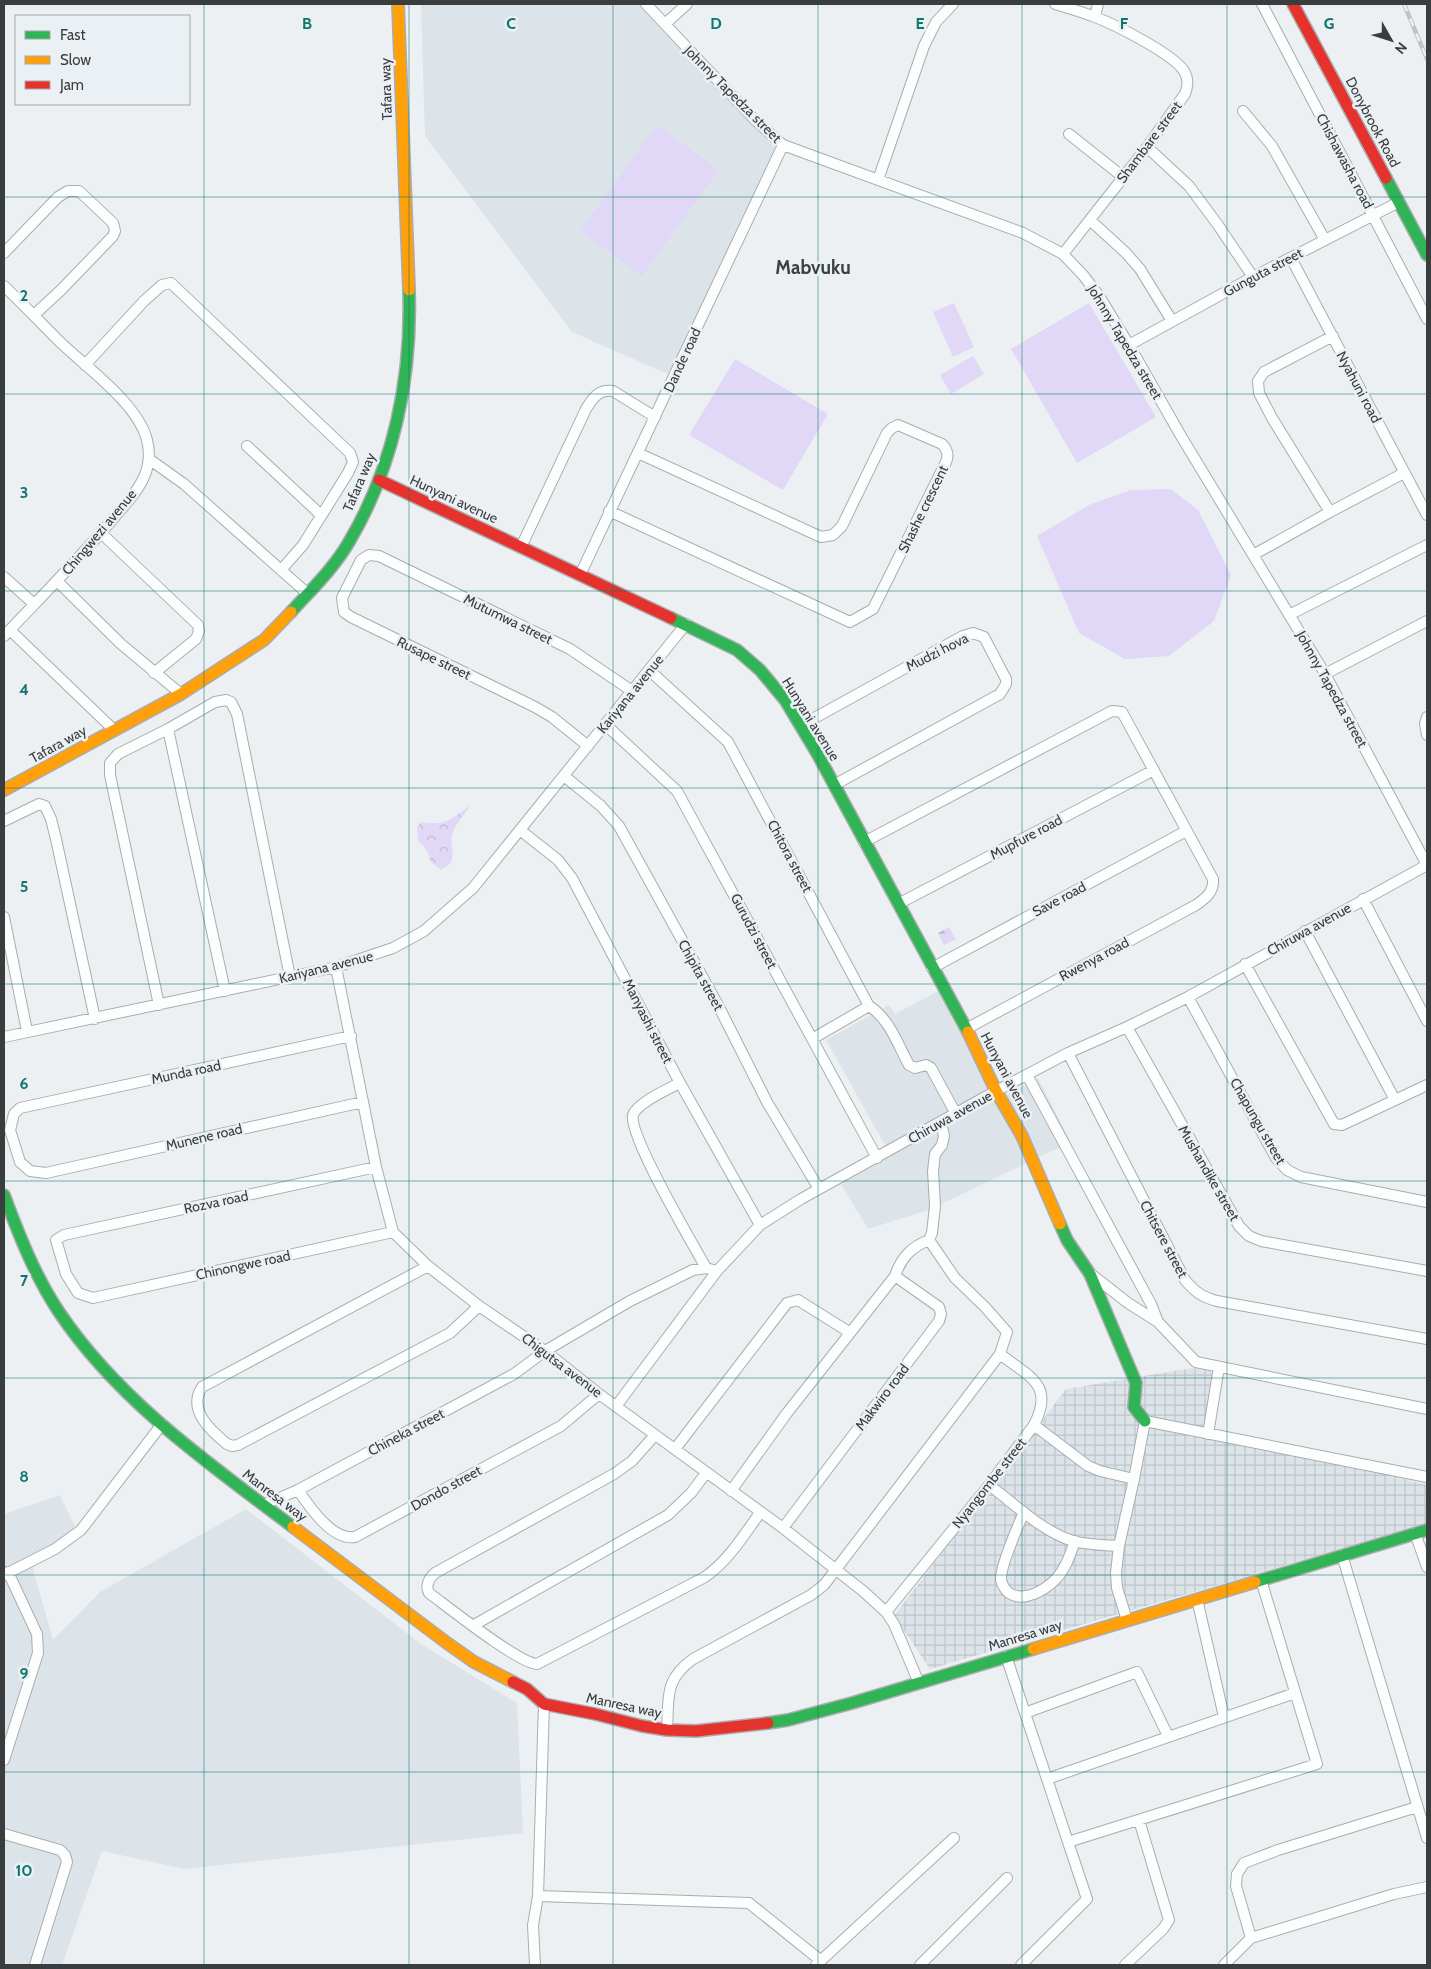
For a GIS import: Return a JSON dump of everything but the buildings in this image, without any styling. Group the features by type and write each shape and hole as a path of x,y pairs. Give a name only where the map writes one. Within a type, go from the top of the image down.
{"street":[{"name":"Tafara way","path":"4,790 181,694 264,640 308,594 342,553 379,480 400,410 409,334 398,4"},
{"name":"Johnny Tapedza street","path":"646,4 755,120 783,145 1023,233 1063,254 1090,284 1129,345 1290,615 1325,674 1427,865"},
{"path":"664,24 687,4"},
{"path":"878,180 924,46 936,22 953,4"},
{"name":"Shambare street","path":"1055,4 1095,17 1160,52 1178,65 1186,76 1188,84 1185,94 1147,147 1063,254"},
{"path":"1095,17 1098,4"},
{"name":"Chishawasha road","path":"1262,4 1427,319"},
{"name":"Donybrook Road","path":"1293,4 1427,255"},
{"path":"1243,111 1272,146 1325,240"},
{"path":"1069,134 1123,177"},
{"name":"Dande road","path":"580,575 783,145"},
{"path":"1147,147 1189,186 1218,225 1252,278"},
{"path":"4,253 58,198 68,191 79,191 114,225 113,236 62,290 34,315"},
{"name":"Gunguta street","path":"1129,345 1252,278 1399,202"},
{"path":"1090,220 1126,253 1148,281 1172,321"},
{"name":"Nyahuni road","path":"1291,258 1427,515"},
{"path":"85,365 150,295 162,285 168,282 173,283 352,456 353,462 348,473 303,545 281,570"},
{"name":"Chingwezi avenue","path":"4,286 85,365 113,389 138,421 147,440 149,459 144,477 139,486 101,533 7,633"},
{"path":"1330,512 1272,418 1257,384 1264,372 1333,336"},
{"path":"521,547 586,409 596,394 606,390 613,391 655,417"},
{"name":"Shashe crescent","path":"609,511 850,622 873,609 946,462 948,454 942,444 898,425 892,428 887,433 842,526 833,535 821,537 638,453"},
{"path":"247,446 321,515"},
{"path":"149,459 184,484 308,594"},
{"path":"1253,555 1404,473"},
{"name":"Hunyani avenue","path":"379,480 686,624 737,650 760,670 785,700 834,785 966,1029 996,1091 1022,1136 1067,1240 1090,1274 1136,1384 1134,1407 1145,1422"},
{"path":"101,533 198,625 196,639 154,673"},
{"path":"1290,615 1427,545"},
{"name":"Rusape street","path":"379,556 369,555 361,560 342,598 344,612 355,620 535,707 552,717 588,746"},
{"name":"Mutumwa street","path":"379,556 570,649 632,691"},
{"path":"4,578 34,604"},
{"path":"57,581 121,644 181,694"},
{"path":"1325,674 1427,621"},
{"name":"Kariyana avenue","path":"4,1037 336,968 393,948 424,932 473,888 686,624"},
{"path":"7,633 114,730"},
{"name":"Mudzi hova","path":"800,726 963,636 973,633 984,637 1006,679 1006,684 1000,694 834,785"},
{"name":"Chitora street","path":"649,670 728,742 869,1006 878,1011 909,1065 915,1068 926,1065 931,1068 956,1114"},
{"path":"159,1005 110,765 118,754 168,729 215,702 226,700 234,706 244,743 290,977"},
{"path":"864,842 1108,712 1117,711 1122,712 1186,831"},
{"path":"1427,717 1425,724 1427,735"},
{"name":"Gurudzi street","path":"606,725 677,791 877,1158"},
{"path":"168,729 225,991"},
{"name":"Mupfure road","path":"898,904 1154,770"},
{"name":"Chipita street","path":"564,776 601,806 619,826 718,1007 767,1102 819,1189"},
{"path":"4,821 42,804 46,807 52,819 95,1019"},
{"name":"Manyashi street","path":"520,830 558,860 572,878 680,1083 760,1225"},
{"name":"Rwenya road","path":"966,1029 1196,905 1208,895 1214,882 1186,831"},
{"name":"Save road","path":"932,968 1186,831"},
{"name":"Chiruwa avenue","path":"617,1405 717,1271 760,1225 819,1189 996,1091 1068,1053 1188,997 1427,865"},
{"path":"1363,899 1427,1021"},
{"path":"4,917 27,1031"},
{"path":"1306,931 1394,1100"},
{"path":"1245,964 1331,1122 1342,1125 1427,1085"},
{"path":"336,968 376,1167 393,1232"},
{"name":"Chapungu street","path":"1188,997 1276,1158 1286,1170 1301,1177 1427,1202"},
{"path":"812,1039 869,1006"},
{"name":"Mushandike street","path":"1127,1027 1239,1226 1249,1236 1261,1241 1427,1271"},
{"name":"Munda road","path":"46,1173 30,1171 20,1162 10,1130 14,1114 20,1108 351,1036"},
{"name":"Chitsere street","path":"1068,1053 1185,1280 1193,1290 1202,1296 1217,1301 1427,1339"},
{"path":"1027,1075 1151,1304 1158,1322"},
{"path":"680,1083 639,1106 633,1116 633,1122 638,1140 652,1169 706,1268 717,1271"},
{"name":"Munene road","path":"46,1173 363,1102"},
{"path":"731,1491 787,1413 895,1276 900,1262 912,1249 929,1240 932,1233 935,1206 933,1171 935,1154 942,1145 944,1136 941,1122"},
{"name":"Rozva road","path":"93,1298 78,1293 66,1274 57,1239 64,1235 376,1167"},
{"name":"Manresa way","path":"4,1195 31,1262 51,1299 93,1355 133,1399 263,1505 447,1643 474,1662 526,1689 544,1704 667,1730 721,1730 788,1720 919,1683 1427,1530"},
{"name":"Chigutsa avenue","path":"393,1232 428,1266 479,1306 545,1351 599,1394 617,1405 706,1473 783,1528 837,1570 886,1612 898,1631 919,1683"},
{"name":"Chinongwe road","path":"93,1298 393,1232"},
{"path":"667,1730 669,1688 675,1676 693,1658 811,1595 824,1585 1000,1354 1007,1332 955,1278 929,1240"},
{"path":"428,1266 205,1385 200,1391 198,1405 202,1420 223,1440 235,1446 450,1333 479,1306"},
{"name":"Chineka street","path":"263,1505 298,1490 514,1374 545,1351 630,1300 693,1270 706,1268"},
{"path":"1090,1274 1128,1303 1158,1322 1196,1362 1427,1409"},
{"name":"Makwiro road","path":"783,1528 938,1321 941,1314 939,1308 895,1276"},
{"path":"675,1449 788,1302 798,1300 849,1332"},
{"name":"Nyangombe street","path":"886,1612 989,1485 1034,1425 1042,1406 1041,1388 1035,1381 1000,1354"},
{"path":"1208,1434 1219,1367"},
{"name":"Dondo street","path":"298,1490 323,1522 342,1536 354,1537 561,1426 599,1394"},
{"path":"1127,1620 1115,1581 1119,1546 1145,1422 1427,1477"},
{"path":"4,1760 34,1666 38,1644 37,1634 6,1574 55,1549 81,1530 162,1424"},
{"path":"1034,1425 1088,1466 1100,1471 1134,1479"},
{"path":"655,1435 632,1461 614,1474 439,1570 429,1580 428,1592 505,1648 535,1664 705,1576 728,1556 760,1513"},
{"path":"474,1625 668,1516 691,1493 706,1473"},
{"path":"989,1485 1048,1530 1075,1541 1119,1546"},
{"path":"1024,1512 1007,1556 1001,1581 1006,1591 1015,1597 1028,1596 1045,1588 1057,1578 1068,1562 1075,1541"},
{"path":"1415,1533 1427,1565"},
{"path":"1342,1555 1427,1838"},
{"path":"1068,1842 1317,1764 1261,1580"},
{"path":"1197,1599 1224,1716"},
{"path":"1006,1656 1087,1899 1021,1965"},
{"path":"1025,1713 1137,1672 1168,1736"},
{"path":"1047,1779 1224,1716 1295,1693"},
{"path":"535,1965 533,1925 538,1896 544,1704"},
{"path":"1251,1938 1236,1886 1237,1874 1244,1863 1417,1807"},
{"path":"1126,1965 1163,1929 1169,1920 1139,1820"},
{"path":"4,1834 60,1850 67,1858 35,1965"},
{"path":"538,1896 749,1903 818,1962 954,1838"},
{"path":"920,1965 1007,1878"},
{"path":"1224,1965 1251,1938 1394,1894 1427,1887"}],"shaded area":[{"path":"421,4 646,4 780,145 670,375 572,332 425,136"},
{"path":"942,989 999,1099 1038,1078 1071,1142 931,1209 868,1229 841,1184 891,1156 826,1040 889,1005 895,1014"},
{"path":"1192,1368 1216,1372 1208,1428 1427,1485 1427,1524 930,1669 894,1616 1066,1389"},
{"path":"60,1495 80,1537 32,1565 53,1640 100,1592 246,1509 421,1644 517,1703 523,1833 184,1869 102,1851 62,1965 4,1965 4,1514"}],"green space":[{"path":"657,125 719,170 642,276 580,231"},
{"path":"954,303 974,347 953,357 933,312"},
{"path":"1089,303 1156,417 1077,463 1011,349"},
{"path":"973,356 984,374 951,394 940,375"},
{"path":"735,359 828,414 783,490 689,435"},
{"path":"1171,489 1198,510 1231,575 1214,621 1169,656 1125,659 1079,633 1037,536 1089,505 1131,490"},
{"path":"471,805 453,832 451,862 441,870 430,861 423,845 418,841 417,829 420,822 436,823 447,821"},
{"path":"949,927 956,939 944,945 938,933"}],"railway":[{"path":"1404,4 1427,59"}],"traffic: fast":[{"path":"1386,178 1427,255"},
{"path":"291,612 343,552 365,513 378,483 389,452 403,388 407,356 409,290"},
{"path":"671,618 737,650 760,670 785,700 818,755 968,1032"},
{"path":"4,1195 35,1270 50,1298 83,1344 109,1374 167,1429 293,1527"},
{"path":"1060,1224 1067,1240 1090,1274 1136,1383 1134,1407 1145,1421"},
{"path":"1255,1582 1427,1530"},
{"path":"768,1723 788,1720 852,1703 1033,1649"}],"traffic: slow":[{"path":"398,4 409,290"},
{"path":"4,790 181,694 264,640 291,612"},
{"path":"968,1032 996,1091 1022,1136 1060,1224"},
{"path":"293,1527 447,1643 474,1662 513,1682"},
{"path":"1033,1649 1255,1582"}],"traffic: jam":[{"path":"1293,4 1386,178"},
{"path":"379,480 671,618"},
{"path":"513,1682 527,1689 544,1704 642,1726 667,1730 696,1731 768,1723"}],"district":[{"name":"Mabvuku","path":"813,267"}]}
